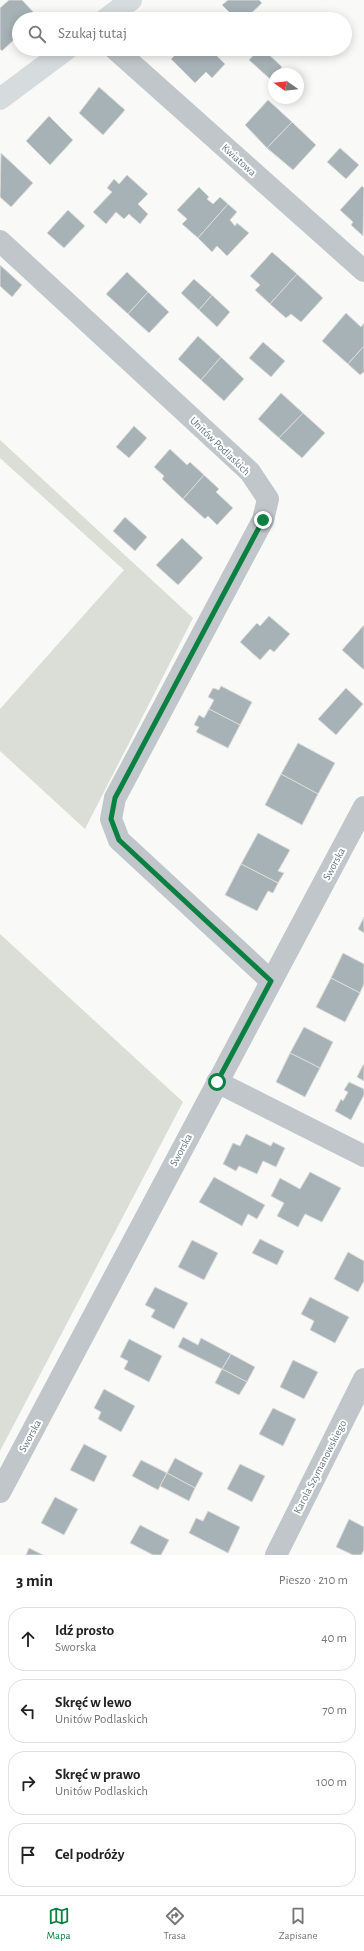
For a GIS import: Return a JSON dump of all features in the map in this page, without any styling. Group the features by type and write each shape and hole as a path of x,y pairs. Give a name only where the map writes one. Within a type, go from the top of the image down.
{"street":[{"path":"115,12 131,0"},
{"path":"0,99 58,56"},
{"name":"Kwiatowa","path":"123,56 364,271"},
{"name":"Unitów Podlaskich","path":"0,241 250,472 268,499 263,520 115,798 111,819 119,840 271,981"},
{"name":"Sworska","path":"0,1492 364,807"},
{"path":"217,1082 364,1156"},
{"name":"Karola Szymanowskiego","path":"276,1555 364,1379"}],"shaded area":[{"path":"0,440 193,618 85,829 0,751 0,709 124,570 0,458"},
{"path":"0,934 183,1102 0,1451"}],"building":[{"path":"9,0 22,0 33,12 12,12 12,42 2,51 0,49 0,8"},
{"path":"228,0 259,0 262,3 252,12 229,12 222,5"},
{"path":"174,56 217,56 225,64 212,78 206,72 195,83 171,59"},
{"path":"253,56 270,56 282,67 268,68 268,77 249,60"},
{"path":"99,87 125,110 103,135 79,113"},
{"path":"268,100 268,104 272,104 292,122 267,148 245,125"},
{"path":"49,116 73,140 50,165 26,141"},
{"path":"292,122 316,145 293,170 267,148"},
{"path":"340,148 359,165 346,179 327,162"},
{"path":"1,153 33,183 11,207 0,197"},
{"path":"127,175 148,194 138,204 148,214 140,224 129,214 124,219 116,212 106,224 93,212 112,192 107,188 114,179 119,184"},
{"path":"362,186 364,188 363,236 351,225 353,222 340,210"},
{"path":"199,187 209,197 207,199 213,204 220,197 228,204 198,238 182,224 187,219 177,210"},
{"path":"228,204 237,212 230,220 235,226 237,223 249,233 227,256 217,246 212,252 198,238"},
{"path":"68,210 85,226 64,248 47,233"},
{"path":"272,252 297,274 270,304 255,290 260,285 250,276"},
{"path":"0,265 22,285 12,297 0,286"},
{"path":"127,272 148,292 128,314 106,294"},
{"path":"297,274 323,298 301,322 291,314 286,318 270,304"},
{"path":"194,279 212,295 199,310 181,293"},
{"path":"148,292 169,312 149,333 128,314"},
{"path":"212,295 230,312 217,327 199,310"},
{"path":"346,313 361,327 364,323 364,346 348,364 322,341"},
{"path":"198,336 221,357 201,380 178,359"},
{"path":"263,342 285,361 271,377 249,358"},
{"path":"364,346 364,372 360,375 348,364"},
{"path":"221,357 244,379 224,401 201,380"},
{"path":"281,393 303,413 279,438 258,419"},
{"path":"303,413 325,433 302,458 279,438"},
{"path":"134,426 147,438 129,458 116,447"},
{"path":"170,449 187,465 190,462 204,475 183,499 162,479 164,476 154,467"},
{"path":"204,475 219,489 216,492 233,508 217,525 208,516 205,519 183,499"},
{"path":"125,517 147,537 135,551 113,531"},
{"path":"182,538 203,558 178,585 156,565"},
{"path":"269,616 290,634 274,652 270,649 260,660 240,642 257,623 260,626"},
{"path":"364,625 364,670 342,650"},
{"path":"221,686 252,702 240,725 209,709 214,700 208,697 213,688 219,690"},
{"path":"346,688 363,704 336,735 318,719"},
{"path":"209,709 240,725 228,748 196,732 199,727 194,725 199,715 204,718"},
{"path":"298,743 335,763 318,794 281,774"},
{"path":"281,774 318,794 302,825 265,805"},
{"path":"258,833 290,850 278,871 284,873 278,883 241,864"},
{"path":"241,864 278,883 273,893 268,891 257,911 225,895"},
{"path":"364,917 364,933 358,929"},
{"path":"343,953 364,964 364,984 360,993 331,978"},
{"path":"331,978 360,993 345,1022 316,1007"},
{"path":"304,1027 333,1042 320,1068 290,1053"},
{"path":"290,1053 320,1068 305,1097 276,1082"},
{"path":"364,1065 364,1081 357,1077"},
{"path":"349,1082 364,1089 364,1095 351,1120 335,1111 341,1099 343,1101 348,1092 344,1090"},
{"path":"246,1134 271,1146 273,1142 285,1148 276,1167 263,1161 257,1174 239,1166 236,1171 223,1164 233,1143 240,1146"},
{"path":"310,1172 341,1188 322,1222 305,1214 298,1227 277,1216 284,1203 271,1196 280,1178 300,1189"},
{"path":"214,1177 265,1205 257,1219 248,1214 242,1226 199,1202"},
{"path":"260,1239 284,1251 277,1265 252,1253"},
{"path":"192,1240 218,1253 204,1280 178,1267"},
{"path":"348,1252 364,1261 364,1281 358,1292 334,1279"},
{"path":"155,1287 188,1303 174,1329 151,1317 155,1310 145,1305"},
{"path":"310,1297 349,1317 335,1343 310,1330 314,1321 301,1314"},
{"path":"183,1337 198,1345 201,1338 231,1354 222,1369 178,1347"},
{"path":"129,1339 162,1356 149,1382 124,1369 128,1361 120,1357"},
{"path":"231,1354 255,1367 247,1382 222,1369"},
{"path":"293,1360 318,1372 304,1399 280,1387"},
{"path":"222,1369 247,1382 239,1395 215,1383"},
{"path":"104,1389 135,1406 121,1432 98,1419 101,1412 94,1408"},
{"path":"273,1408 296,1419 283,1446 259,1434"},
{"path":"84,1444 107,1456 94,1482 70,1470"},
{"path":"175,1458 203,1473 195,1488 167,1473"},
{"path":"141,1460 167,1473 158,1490 132,1476"},
{"path":"240,1464 265,1476 252,1502 227,1489"},
{"path":"167,1473 195,1488 189,1501 160,1486"},
{"path":"55,1497 78,1509 64,1535 41,1523"},
{"path":"208,1511 240,1527 228,1553 189,1533 196,1518 203,1521"},
{"path":"349,1519 364,1527 364,1550 361,1555 353,1555 336,1547"},
{"path":"140,1525 169,1540 161,1555 153,1555 130,1543"},
{"path":"29,1548 43,1555 26,1555"}],"route":[{"path":"217,1082 271,981 119,840 111,819 115,798 263,520"}]}
